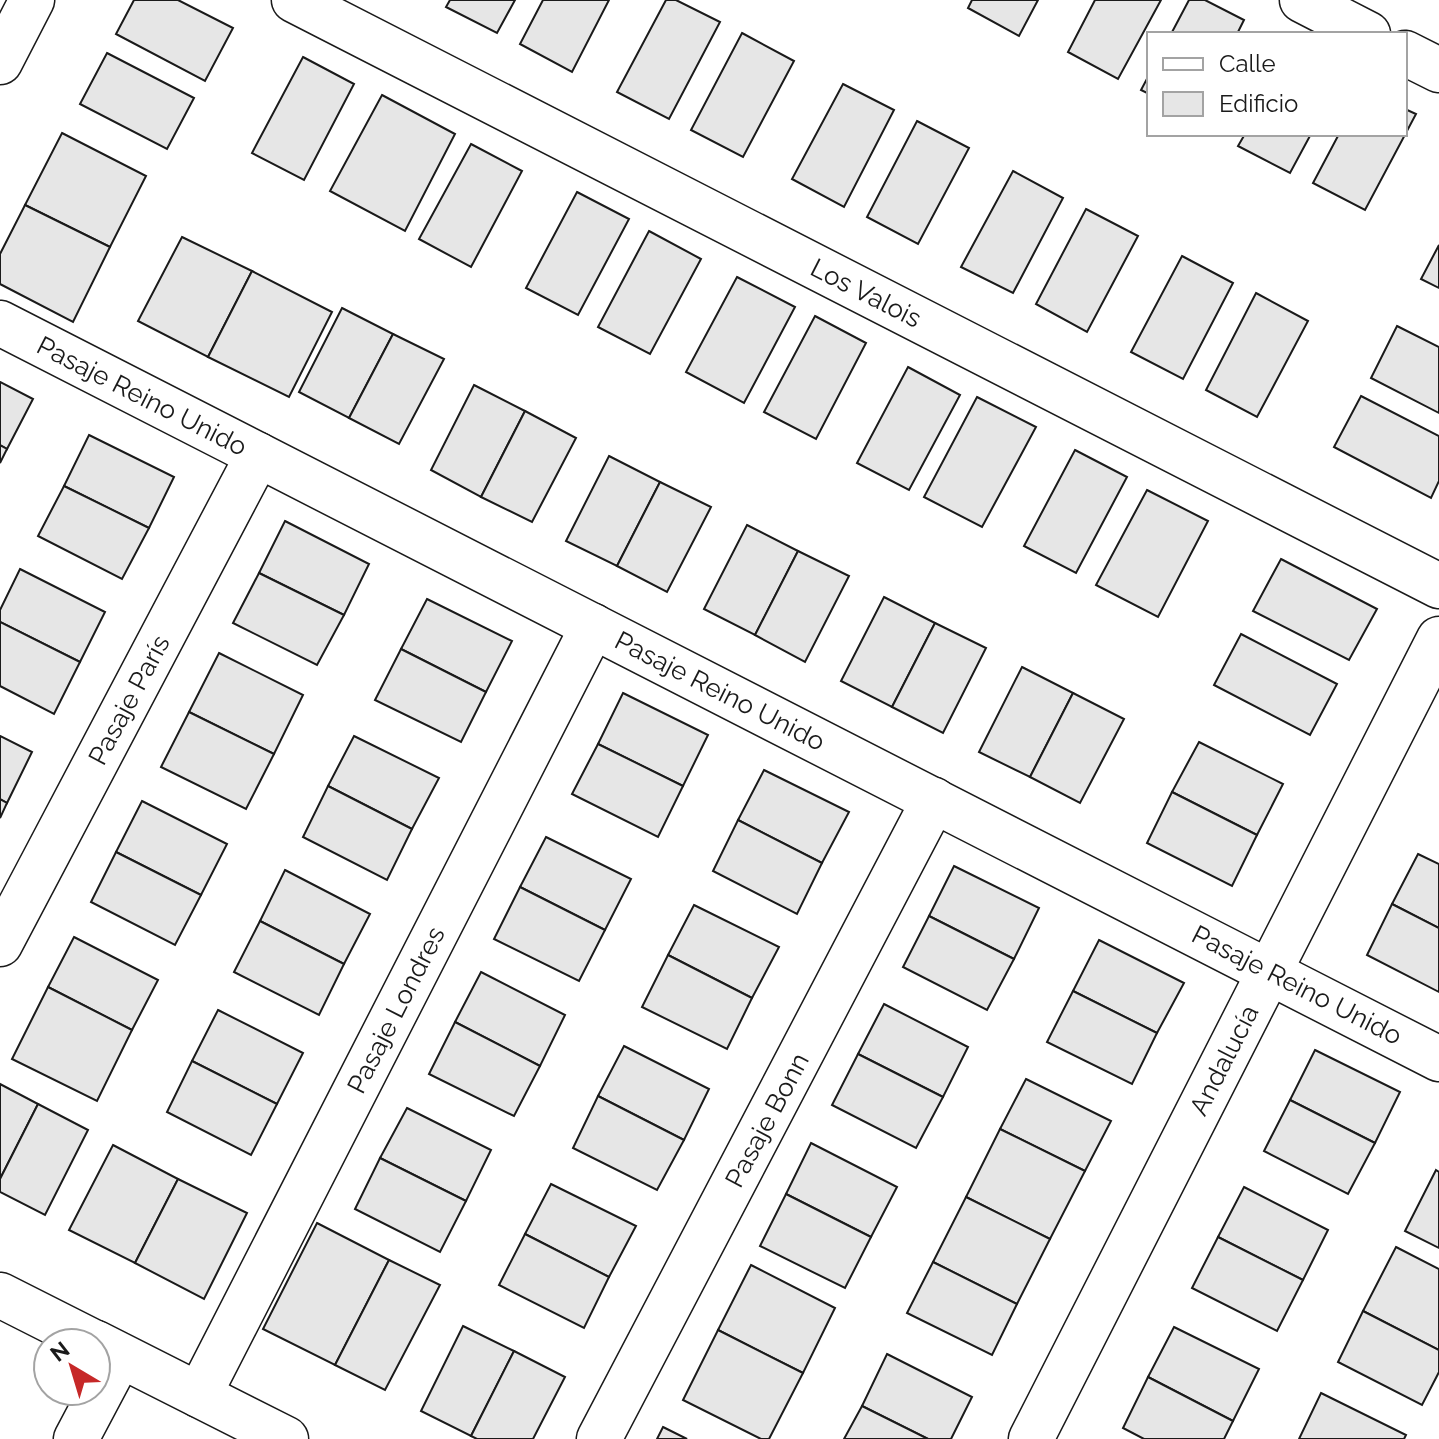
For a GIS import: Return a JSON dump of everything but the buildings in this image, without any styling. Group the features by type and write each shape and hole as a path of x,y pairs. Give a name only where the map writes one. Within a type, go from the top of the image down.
{"street":[{"path":"0,62 32,0"},
{"name":"Los Valois","path":"294,0 1439,586"},
{"path":"1302,0 1364,32"},
{"path":"1407,54 1439,70"},
{"name":"Pasaje Reino Unido","path":"0,323 1439,1059"},
{"name":"Pasaje París","path":"0,944 258,455"},
{"name":"Pasaje Londres","path":"199,1395 593,626"},
{"name":"Andalucía","path":"1031,1439 1439,639"},
{"name":"Pasaje Bonn","path":"599,1439 934,800"},
{"path":"0,1295 64,1327"},
{"path":"112,1351 286,1439"},
{"path":"76,1439 86,1407"}]}
